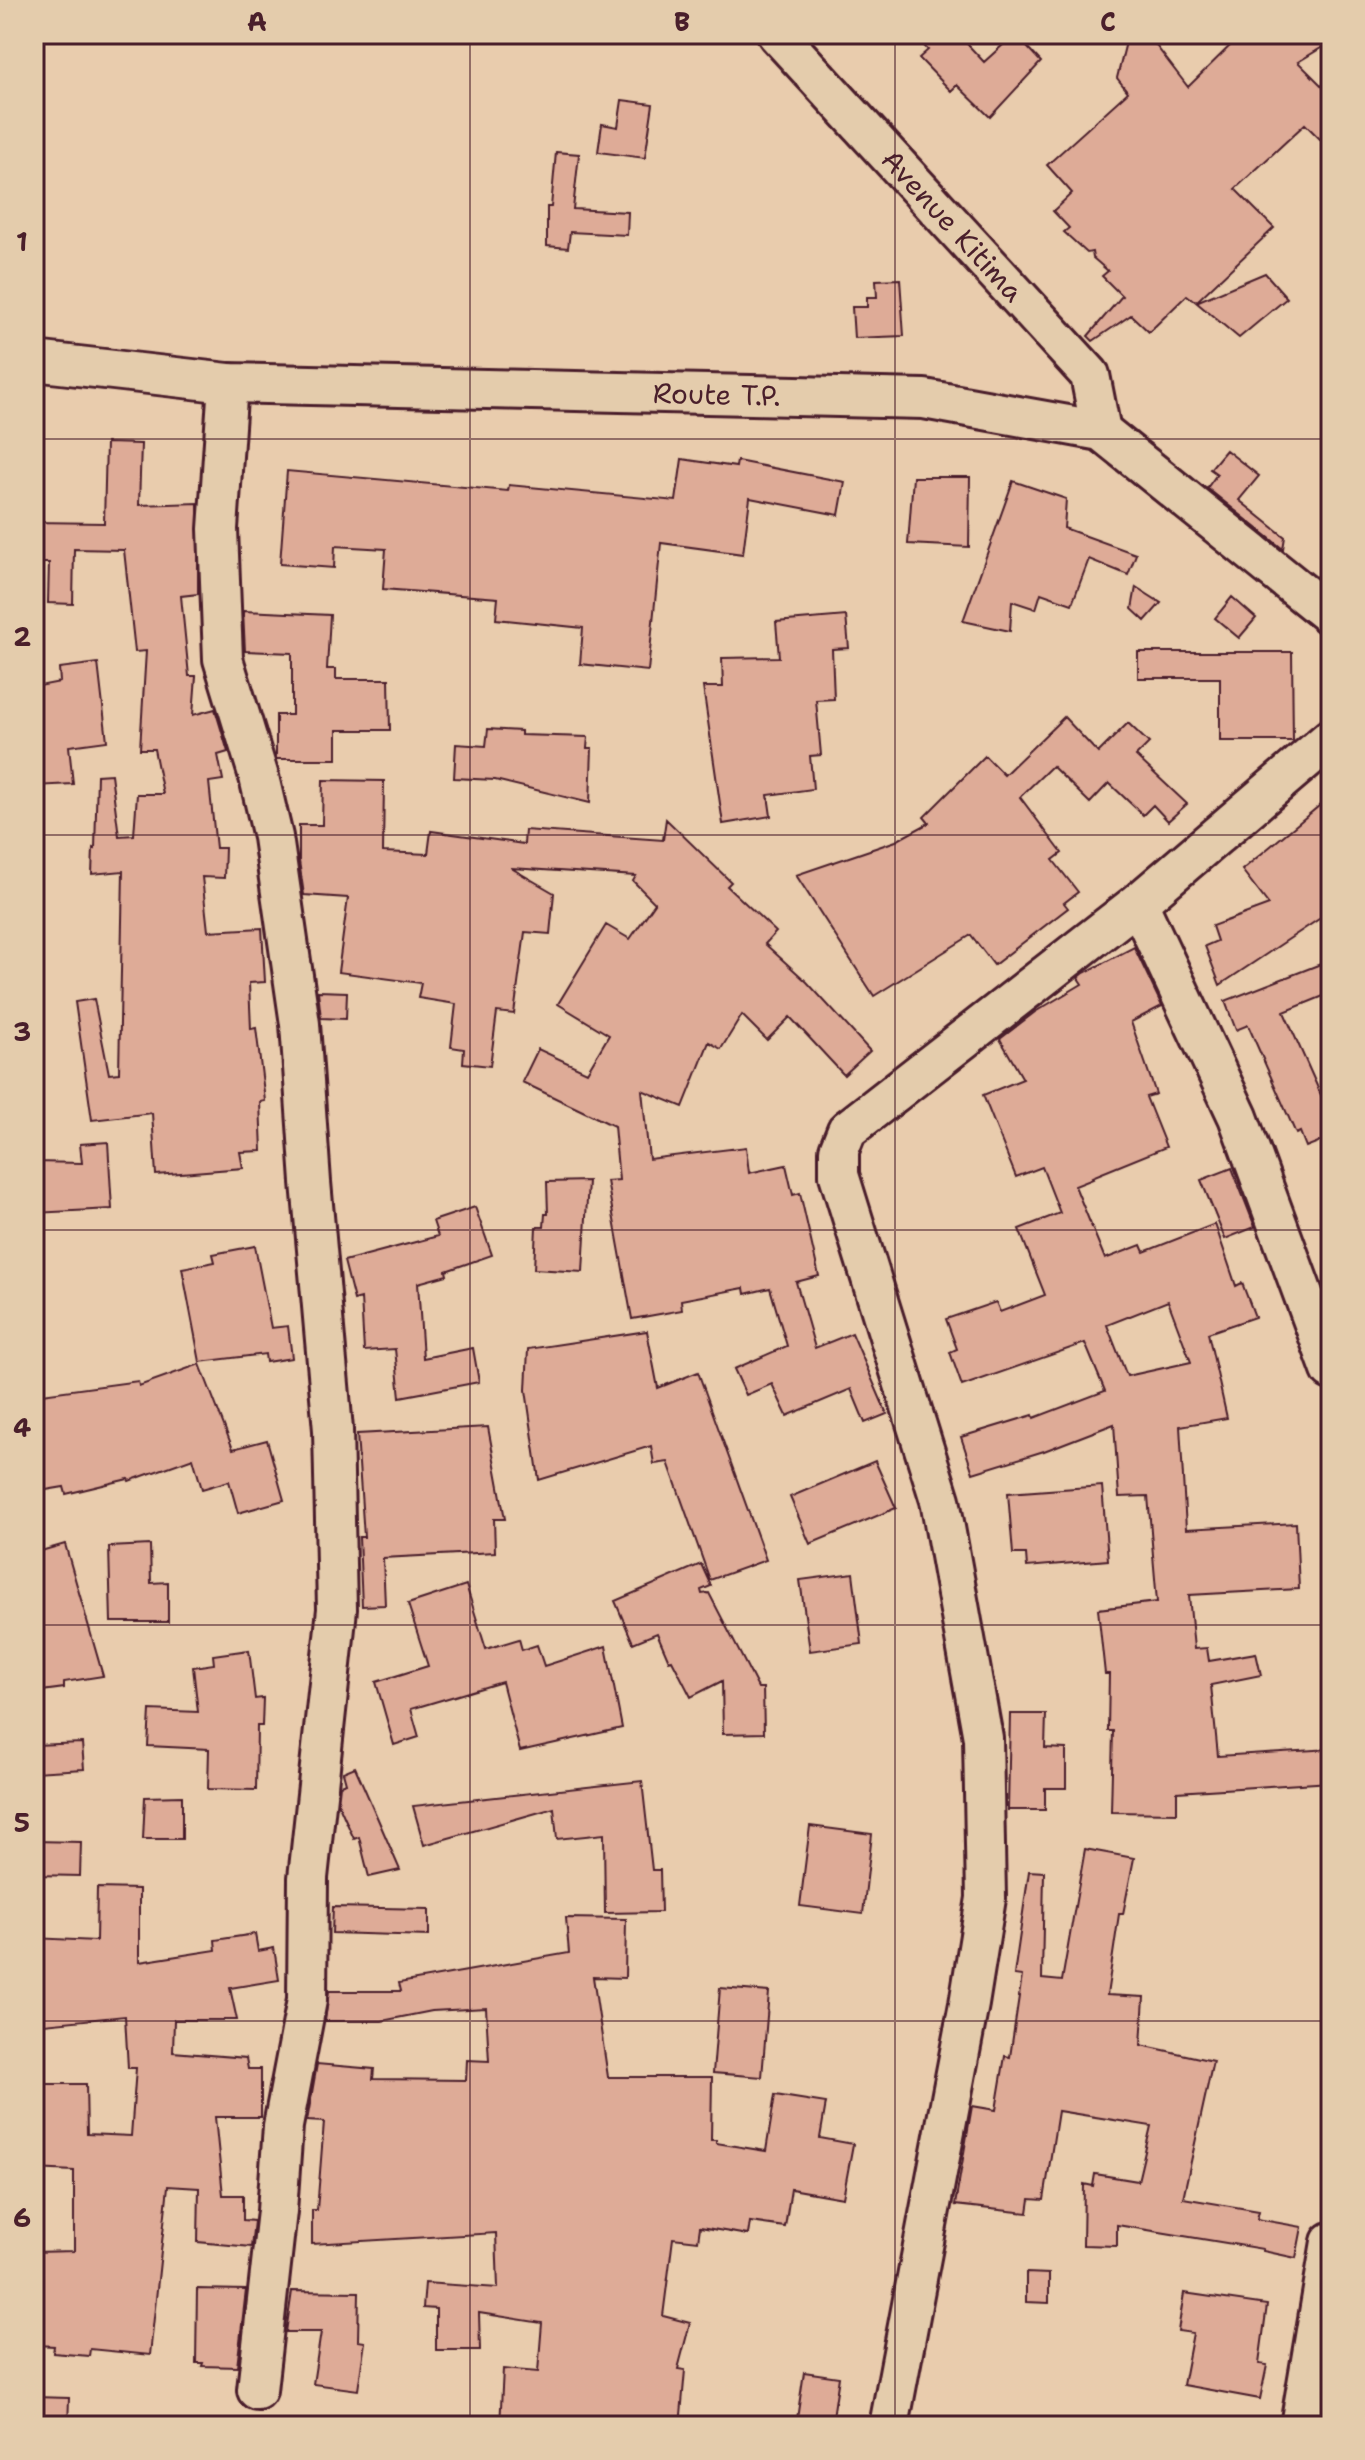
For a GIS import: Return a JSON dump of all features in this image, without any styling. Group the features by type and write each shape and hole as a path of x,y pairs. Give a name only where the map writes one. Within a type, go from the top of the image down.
{"street":[{"name":"Avenue Kitima","path":"777,34 1090,375 1101,431"},
{"name":"Route T.P.","path":"34,361 228,383 924,399 1101,431 1331,616"},
{"path":"228,383 218,529 223,659 259,777 273,837 300,1024 333,1430 337,1594 308,1878 307,2000 283,2126 257,2390"},
{"path":"889,2426 969,2004 986,1898 983,1738 940,1500 843,1189 839,1175 839,1150 847,1130 1138,903 1331,738"},
{"path":"1138,903 1238,1117 1331,1370"},
{"path":"1300,2426 1331,2242"},
{"path":"1323,2426 1331,2423"}],"building":[{"path":"913,34 958,34 984,62 1015,34 1041,62 990,117 957,85 951,91 919,58 928,50"},
{"path":"1128,34 1147,34 1188,87 1242,34 1331,34 1331,42 1298,62 1331,95 1331,150 1305,124 1235,189 1274,228 1196,302 1187,295 1149,332 1131,315 1093,341 1088,336 1122,296 1102,276 1108,271 1093,258 1092,252 1087,253 1064,232 1069,228 1053,211 1072,193 1047,165 1128,92 1117,78"},
{"path":"622,100 653,104 645,158 598,152 602,124 618,127"},
{"path":"556,152 579,154 573,209 628,212 627,235 570,232 568,248 547,246 547,207 551,207"},
{"path":"1265,273 1287,298 1239,338 1196,302"},
{"path":"900,279 904,336 854,338 852,307 867,307 867,297 877,297 876,280"},
{"path":"106,443 141,444 139,505 198,503 198,594 181,596 189,676 196,676 193,715 215,709 228,752 218,755 223,780 209,782 216,848 225,848 224,878 202,877 208,931 262,928 265,982 249,983 251,1029 256,1028 265,1101 260,1102 262,1151 240,1152 243,1168 156,1175 152,1113 92,1120 75,1002 94,999 109,1074 119,1073 123,871 92,874 97,775 111,774 119,836 134,835 137,794 163,794 154,749 140,749 146,651 135,652 124,550 74,549 73,604 48,603 49,563 34,563 34,522 104,523"},
{"path":"1226,450 1259,476 1239,500 1285,537 1283,549 1207,488 1217,474 1210,469"},
{"path":"682,459 736,467 737,461 845,482 839,515 750,498 743,554 661,543 648,671 580,664 583,628 496,619 498,598 383,589 386,549 335,546 334,568 280,564 287,471 508,491 509,485 676,501"},
{"path":"913,477 970,477 969,547 908,544"},
{"path":"1013,481 1066,499 1064,528 1136,554 1128,575 1089,559 1072,604 1041,593 1036,609 1012,601 1010,631 963,621"},
{"path":"1136,587 1161,603 1145,621 1132,609"},
{"path":"1232,597 1256,618 1239,638 1215,618"},
{"path":"243,611 330,615 327,669 336,669 336,679 389,679 390,730 337,730 337,759 276,759 276,715 292,715 292,653 245,651"},
{"path":"846,616 849,648 832,649 834,699 816,700 821,755 810,756 813,789 768,795 771,816 723,824 703,687 723,687 722,658 779,657 776,622"},
{"path":"1138,652 1292,652 1293,741 1220,741 1220,678 1138,678"},
{"path":"98,663 107,741 69,746 73,784 34,786 34,687 60,682 59,668"},
{"path":"1064,717 1098,753 1128,723 1149,743 1136,756 1187,804 1168,821 1153,805 1143,815 1109,783 1090,803 1052,766 1020,797 1062,853 1053,860 1078,892 1064,903 1068,908 994,965 971,935 874,996 796,875 896,841 929,823 924,817 985,756 1004,775"},
{"path":"488,729 521,731 521,735 588,737 587,748 592,748 590,803 495,780 454,778 456,744 486,746"},
{"path":"323,780 384,781 383,852 428,854 431,831 524,844 525,830 663,840 666,819 731,882 727,886 776,932 765,944 807,982 870,1051 844,1075 790,1017 767,1040 742,1015 721,1049 709,1042 683,1107 642,1090 649,1159 746,1147 749,1173 786,1165 793,1195 800,1193 819,1276 796,1282 815,1348 852,1333 887,1414 865,1423 851,1389 787,1416 772,1384 746,1395 734,1369 787,1346 770,1288 745,1294 744,1288 681,1300 682,1310 632,1319 607,1181 619,1180 614,1126 522,1082 538,1049 587,1072 609,1035 558,1004 606,925 630,939 655,903 633,881 636,876 511,868 554,893 550,934 525,932 514,1014 497,1012 490,1066 463,1063 464,1049 451,1047 456,1004 418,998 421,983 338,972 348,898 304,895 299,861 299,825 322,825"},
{"path":"1331,796 1331,860 1322,867 1331,881 1331,911 1220,985 1205,946 1217,941 1212,926 1269,905 1242,870"},
{"path":"1134,947 1162,1006 1131,1022 1156,1094 1146,1097 1166,1147 1075,1186 1105,1259 1141,1245 1144,1252 1215,1224 1236,1286 1242,1283 1255,1317 1208,1333 1227,1418 1180,1426 1186,1529 1296,1523 1299,1589 1189,1595 1194,1649 1207,1648 1209,1661 1256,1653 1261,1675 1211,1685 1218,1756 1331,1749 1331,1782 1177,1792 1177,1813 1111,1812 1113,1731 1108,1731 1109,1674 1105,1674 1098,1609 1157,1602 1148,1496 1119,1497 1114,1424 1044,1451 973,1473 961,1437 1033,1415 1034,1418 1105,1391 1085,1343 962,1386 950,1352 957,1349 946,1319 996,1302 1000,1312 1045,1295 1019,1229 1060,1213 1042,1167 1016,1177 983,1095 1023,1079 1000,1039 1035,1012 1082,984 1078,978","holes":["1168,1301 1191,1362 1127,1376 1107,1325"]},
{"path":"1331,960 1331,993 1284,1012 1325,1104 1331,1102 1331,1137 1306,1147 1300,1132 1296,1134 1248,1025 1236,1030 1225,1001"},
{"path":"318,991 347,992 346,1019 321,1018"},
{"path":"108,1142 112,1209 34,1213 34,1162 82,1163 80,1144"},
{"path":"1232,1168 1255,1227 1225,1239 1201,1180"},
{"path":"588,1181 583,1272 534,1269 536,1227 544,1227 545,1214 548,1214 547,1182"},
{"path":"475,1207 492,1255 446,1271 447,1275 418,1283 423,1358 473,1348 479,1382 400,1397 395,1349 364,1351 361,1298 354,1300 344,1261 438,1236 433,1221"},
{"path":"255,1246 271,1328 288,1326 292,1358 266,1362 265,1354 200,1362 182,1268 215,1262 213,1254"},
{"path":"647,1331 658,1388 698,1372 766,1560 710,1580 668,1462 654,1464 651,1446 539,1480 526,1390 528,1349"},
{"path":"200,1364 233,1449 267,1440 284,1500 238,1513 229,1481 202,1489 193,1458 129,1481 66,1494 64,1487 34,1492 34,1395 138,1381 139,1386"},
{"path":"488,1427 505,1519 494,1519 495,1552 383,1558 385,1605 362,1606 359,1537 364,1537 357,1434"},
{"path":"875,1461 896,1508 810,1544 790,1497"},
{"path":"1102,1486 1108,1560 1027,1567 1026,1554 1013,1554 1008,1493"},
{"path":"65,1544 103,1676 64,1682 64,1688 34,1692 34,1553"},
{"path":"150,1545 151,1583 168,1582 168,1622 111,1622 109,1547"},
{"path":"701,1564 711,1586 701,1590 702,1594 709,1593 758,1688 763,1688 764,1733 723,1734 722,1681 691,1697 672,1660 669,1661 657,1633 633,1643 615,1601"},
{"path":"853,1573 862,1644 810,1651 800,1580"},
{"path":"466,1585 486,1649 519,1639 522,1650 537,1645 544,1666 606,1646 622,1728 520,1751 502,1682 411,1709 419,1737 394,1745 376,1682 428,1666 408,1604"},
{"path":"249,1650 255,1699 263,1698 262,1726 257,1726 256,1790 208,1789 209,1749 148,1746 150,1710 198,1712 193,1667 214,1664 213,1655"},
{"path":"1010,1714 1046,1714 1045,1748 1066,1749 1066,1788 1045,1788 1045,1810 1008,1810"},
{"path":"82,1743 84,1769 34,1772 34,1745"},
{"path":"355,1767 400,1870 369,1877 359,1837 354,1839 338,1803 340,1785 346,1783 343,1772"},
{"path":"642,1781 652,1870 660,1870 661,1912 605,1913 604,1834 557,1839 554,1808 424,1845 413,1806"},
{"path":"182,1796 182,1839 143,1839 145,1797"},
{"path":"810,1826 872,1834 863,1914 800,1906"},
{"path":"34,1841 81,1842 80,1876 34,1875"},
{"path":"1085,1849 1134,1858 1123,1914 1119,1914 1107,1995 1144,1997 1141,2045 1213,2061 1183,2198 1259,2211 1257,2219 1302,2227 1296,2258 1263,2249 1117,2225 1117,2246 1083,2245 1084,2184 1093,2186 1095,2174 1138,2181 1151,2126 1058,2111 1044,2200 1030,2199 1028,2213 955,2205 972,2106 996,2110 1005,2056 1010,2057 1022,1976 1014,1975 1029,1871 1044,1872 1042,1979 1062,1981"},
{"path":"97,1888 139,1889 139,1962 216,1950 215,1940 255,1934 258,1951 274,1948 279,1980 230,1988 237,2020 174,2020 173,2052 246,2058 248,2069 261,2069 261,2117 215,2117 223,2195 243,2195 243,2220 254,2221 251,2247 198,2242 199,2188 168,2186 150,2355 90,2349 89,2356 53,2353 54,2346 37,2345 39,2335 34,2334 34,2252 74,2251 74,2171 34,2169 34,2084 86,2084 87,2134 131,2136 136,2068 128,2068 125,2016 34,2025 34,1938 96,1941"},
{"path":"333,1907 429,1909 429,1936 332,1933"},
{"path":"566,1918 626,1919 625,1978 593,1977 608,2077 712,2077 711,2140 716,2140 716,2143 766,2151 775,2095 826,2103 820,2138 853,2144 843,2198 791,2189 785,2227 750,2222 748,2235 700,2227 698,2241 673,2238 663,2316 690,2323 678,2369 685,2370 680,2426 500,2426 503,2369 538,2372 542,2323 479,2313 480,2350 436,2350 436,2309 423,2308 425,2283 498,2288 496,2233 312,2244 312,2210 317,2210 324,2122 307,2121 317,2064 374,2069 373,2079 466,2080 467,2060 489,2061 486,2008 432,2011 382,2021 325,2021 329,1991 401,1991 399,1983 569,1953"},
{"path":"720,1988 769,1992 762,2077 713,2073"},
{"path":"1026,2273 1049,2274 1049,2303 1026,2302"},
{"path":"197,2289 246,2290 237,2367 202,2366 203,2363 196,2363"},
{"path":"292,2291 359,2292 358,2341 365,2342 358,2390 313,2384 321,2332 286,2332"},
{"path":"1184,2293 1267,2305 1259,2364 1267,2365 1260,2399 1183,2385 1193,2333 1178,2331"},
{"path":"804,2372 839,2377 832,2424 797,2419"},
{"path":"34,2397 69,2398 68,2426 34,2426"}]}
